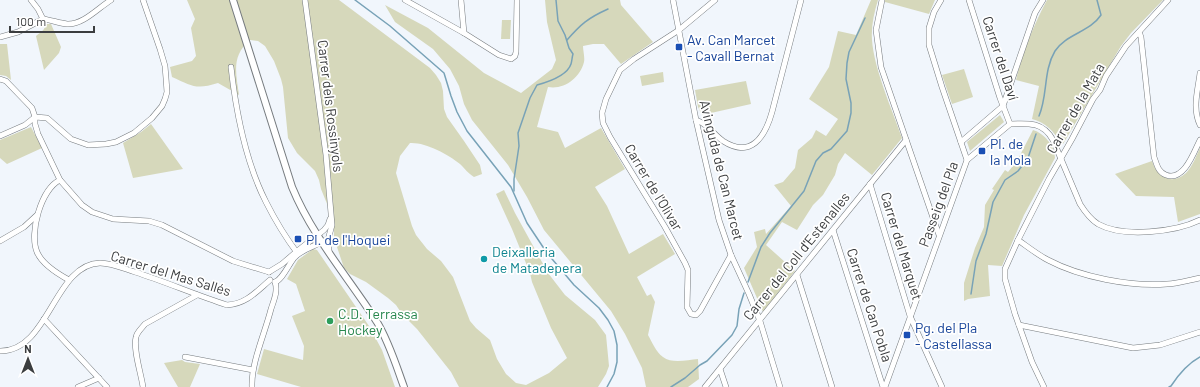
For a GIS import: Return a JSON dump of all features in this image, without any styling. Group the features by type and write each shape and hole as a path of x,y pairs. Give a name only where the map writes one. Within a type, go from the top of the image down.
{"street":[{"path":"32,0 43,19"},
{"path":"0,37 18,32 43,19 68,24 76,23 110,0"},
{"path":"0,136 25,125 35,118 47,118 71,139 88,145 106,144 116,142 134,133 148,123 162,106 167,92 165,66 143,0"},
{"path":"233,0 298,204 317,235 377,323 387,342 404,387"},
{"name":"Carrer dels Rossinyols","path":"305,0 323,133 332,225 328,245 329,252"},
{"path":"405,0 464,33 499,55 507,58 514,58 516,54 517,0"},
{"path":"461,0 464,33"},
{"name":"Avinguda de Can Marcet","path":"673,0 696,120 719,220 731,255 760,321 780,387"},
{"path":"679,30 715,0"},
{"path":"696,120 705,124 723,141 736,146 749,146 760,139 766,129 772,112 801,0"},
{"path":"882,0 876,30 882,67 939,235"},
{"path":"941,0 931,20 929,28 929,45 967,160"},
{"name":"Carrer del Daví","path":"970,0 1010,124"},
{"path":"961,142 1003,106 1035,13 1043,0"},
{"name":"Carrer de la Mata","path":"1044,387 1032,362 1019,325 1006,279 1005,269 1060,157 1072,139 1109,72 1126,46 1168,0"},
{"name":"Carrer de l'Olivar","path":"679,30 620,70 603,108 602,119 610,137 665,227 685,263 688,270 687,307 690,313 694,315 700,311 731,255"},
{"path":"1139,32 1141,37 1154,157 1158,169 1169,176 1178,175 1186,167 1200,140"},
{"path":"231,67 237,109 255,177 270,210 297,253"},
{"path":"1200,72 1195,108 1196,116 1200,125"},
{"path":"0,79 6,81 32,108 38,134 60,180 82,205 92,212 113,219 149,221 162,225 234,261 269,272 297,253 322,242 327,238 330,232"},
{"path":"1010,124 1035,124 1049,132 1080,204 1085,213 1098,224 1124,231 1157,231 1181,227 1200,220"},
{"name":"Passeig del Pla","path":"884,387 967,160 1010,124"},
{"name":"Carrer del Coll d'Estenalles","path":"705,387 906,140"},
{"path":"60,180 54,183 50,188 38,215 35,245 37,253 48,265 69,280"},
{"name":"Carrer del Marquet","path":"870,184 910,316 942,387"},
{"path":"0,241 24,227 38,215"},
{"name":"Carrer dels Rossinyols","path":"297,253 326,227 331,216"},
{"path":"311,225 321,229 326,227"},
{"name":"Carrer de Can Pobla","path":"833,230 884,387"},
{"path":"1018,240 1047,260 1093,277 1153,285 1176,284 1200,278"},
{"path":"272,281 279,280 297,253"},
{"name":"Carrer del Mas Sallés","path":"0,352 18,348 28,340 44,319 69,280 86,267 100,263 130,270 227,305 235,305 252,297 272,281"},
{"path":"274,269 280,271 281,276"},
{"path":"252,387 253,370 277,288 268,275 269,272"},
{"path":"797,275 832,387"},
{"path":"143,387 136,346 136,337 139,331 145,324 197,295"},
{"path":"44,319 107,387"},
{"path":"1019,325 1133,348 1160,345 1200,332"},
{"path":"185,357 253,370"},
{"path":"720,369 726,387"},
{"path":"78,387 99,378"}],"green space":[{"path":"187,0 339,0 430,68 441,83 444,109 447,117 480,165 482,174 474,177 449,156 422,144 410,143 400,156 396,173 416,235 427,249 441,261 453,277 470,321 490,340 497,359 506,374 516,383 526,385 549,373 567,358 551,328 512,229 496,194 504,190 548,273 565,295 595,320 606,335 609,366 598,387 459,387 451,372 396,305 366,282 350,274 344,268 334,238 334,221 321,189 319,180 315,171 297,153 288,138 281,79 274,61 265,46 258,41 250,40 240,52 236,65 239,95 218,83 199,87 172,77 170,67 192,61 196,56 191,28 195,19"},
{"path":"545,0 620,0 621,5 653,42 621,64 604,44 583,46 584,62 575,78 560,87 548,87 537,127 558,132 565,148 601,128 625,169 595,187 607,206 629,254 663,234 675,254 637,277 647,296 651,294 655,302 648,335 654,347 663,357 667,359 680,361 698,359 699,379 688,387 646,387 642,368 625,334 611,311 544,230 508,165 472,120 464,104 459,86 450,69 433,49 395,22 385,5 428,28 484,73 521,93 552,69 556,60 547,22"},
{"path":"871,0 878,0 872,30 873,51 884,89 902,138 872,175 845,153 838,164 835,175 823,195 813,205 797,230 782,222 766,245 795,271 763,312 744,268 757,247 754,232 765,229 766,234 791,206 774,185 783,182 795,168 798,150 812,138 816,130 826,136 838,119 809,99 829,67 838,31 856,35"},
{"path":"885,0 935,0 929,14 885,2"},
{"path":"1047,0 1163,0 1131,33 1121,46 1063,144 1060,143 1049,128 1041,122 1032,119 1039,86 1016,80 1029,39"},
{"path":"502,20 511,20 510,39 501,39"},
{"path":"46,24 51,24 61,47 59,53 44,70 36,36 44,29"},
{"path":"0,44 7,44 11,80 6,76 0,75"},
{"path":"964,69 973,97 952,104 942,75"},
{"path":"663,72 664,82 642,86 640,76"},
{"path":"746,81 751,104 702,115 698,107 695,90"},
{"path":"1000,115 1004,122 970,151 967,142"},
{"path":"151,124 183,169 133,178 123,143"},
{"path":"31,127 42,148 7,164 0,158 0,140"},
{"path":"1033,130 1045,137 1055,153 1055,158 1024,215 1002,266 988,265 990,296 968,299 964,301 964,283 975,248 984,227 985,205 994,190 992,189 1005,170 1008,172 1017,161"},
{"path":"1200,148 1200,214 1178,222 1174,197 1136,196 1115,174 1152,161 1154,167 1161,175 1166,178 1175,179 1186,173"},
{"name":"C.D. Terrassa Hockey","path":"313,249 317,250 369,326 382,350 395,387 301,387 257,374 264,349 303,360 304,346 292,316 305,311 296,284 287,279 298,260"},
{"path":"182,360 185,362 200,364 190,387 178,387 164,363"}],"waterway":[{"path":"355,0 390,26 444,73 457,112 467,131 511,187 527,223 547,253 574,285 599,308 608,320 614,331 617,345 617,362 614,374 607,387"},
{"path":"514,191 514,179 519,146 518,133 530,98 537,85 552,80 566,72 571,63 573,54 558,21 556,0"},
{"path":"1039,116 1044,100 1047,75 1051,59 1060,45 1091,25 1101,15 1097,0"},
{"path":"567,40 585,22 608,9"},
{"path":"748,282 761,247 770,233 804,191 816,161 823,153 831,149 847,131 851,113 851,103 846,79 847,63 849,52 865,18"},
{"path":"971,294 976,261 986,234 993,202 1005,180 1018,171 1028,158 1036,134"},
{"path":"671,387 707,361 732,335 737,326 739,309 744,293"},
{"path":"1169,387 1187,366 1200,357"}],"place":[{"name":"Av. Can Marcet - Cavall Bernat","path":"679,47"},
{"name":"Pl. de la Mola","path":"982,151"},
{"name":"Pl. de l'Hoquei","path":"298,239"},
{"name":"Deixalleria de Matadepera","path":"484,259"},
{"name":"C.D. Terrassa Hockey","path":"330,321"},
{"name":"Pg. del Pla - Castellassa","path":"907,335"}]}
